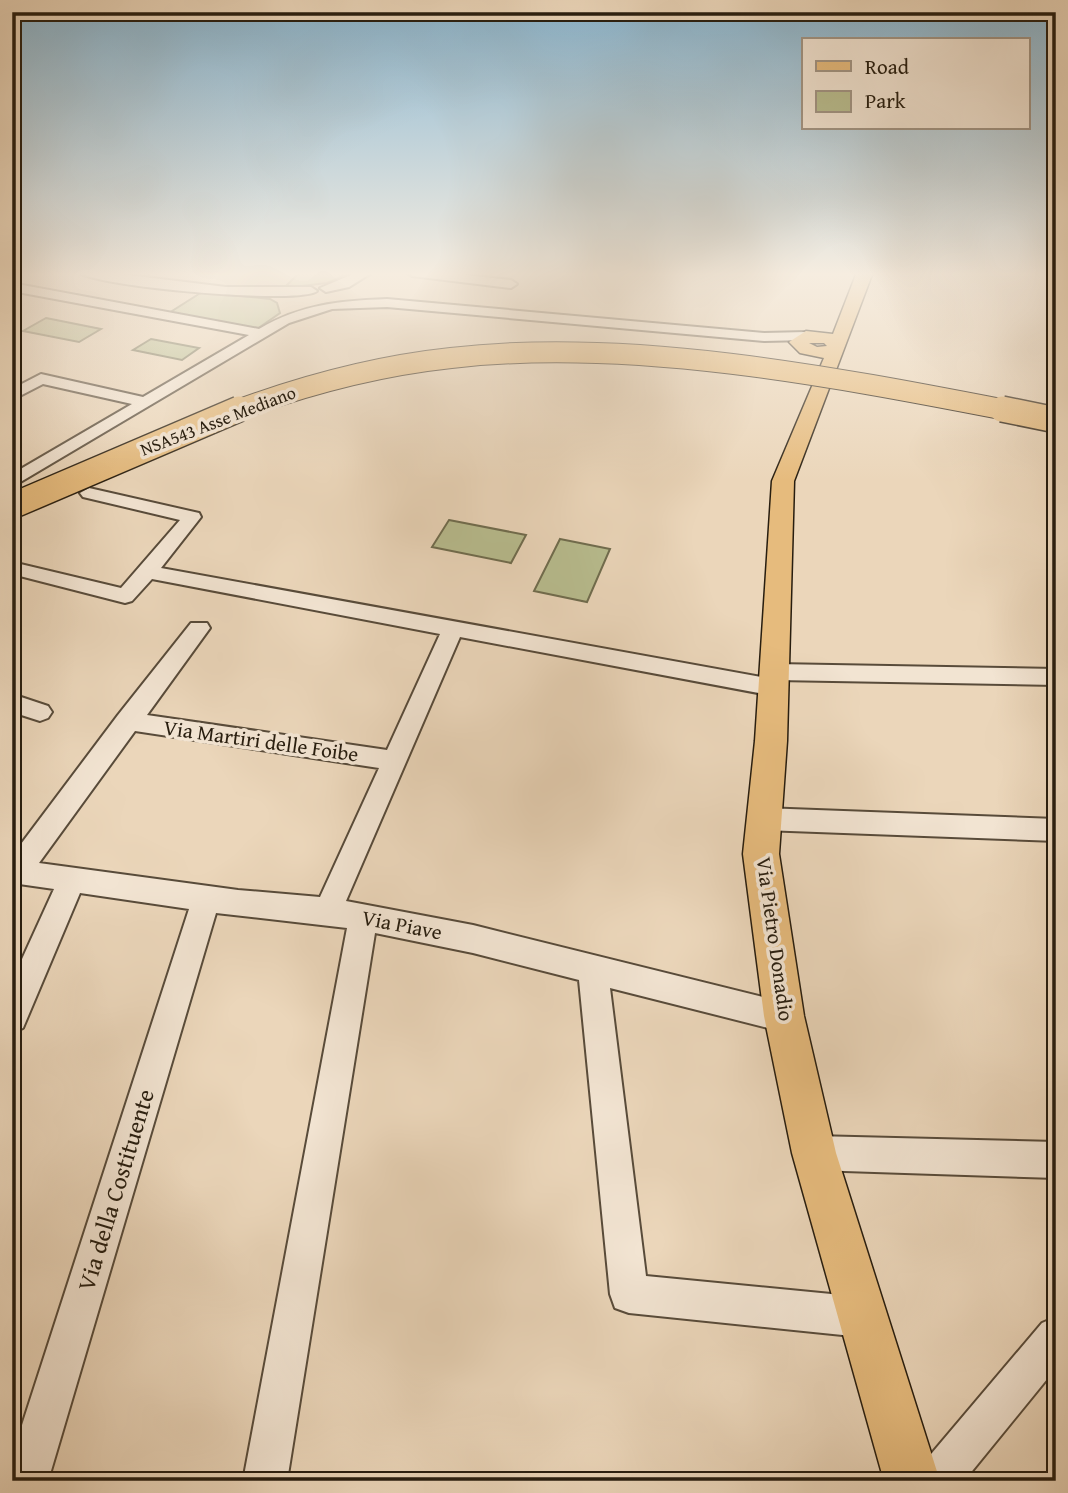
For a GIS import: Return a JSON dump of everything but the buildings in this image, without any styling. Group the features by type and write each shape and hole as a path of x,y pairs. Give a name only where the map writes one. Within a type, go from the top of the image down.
{"highway":[{"name":"NSA543 Asse Mediano","path":"12,492 132,438 265,387 384,358 464,348 568,345 656,351 921,386 1056,413"},
{"name":"NSA543 Asse Mediano","path":"12,506 261,402 350,375 438,360 520,353 588,351 652,356 842,381 1056,420"}],"main road":[{"name":"Via Pietro Donadio","path":"825,342 818,348 783,481 777,560 774,680 761,854 785,1016 814,1153 912,1481"},
{"path":"818,348 825,342"}],"street":[{"path":"12,482 245,342"},
{"path":"787,342 818,348"},
{"path":"12,396 41,379 144,402"},
{"path":"12,568 125,596 192,517 89,493"},
{"path":"147,572 774,680 1056,677"},
{"path":"328,911 454,627"},
{"path":"14,872 199,628"},
{"path":"12,703 40,712"},
{"name":"Via Martiri delle Foibe","path":"126,721 396,761"},
{"path":"763,818 1056,830"},
{"name":"Via Piave","path":"14,872 206,899 328,911 474,939 785,1016"},
{"path":"12,1017 72,880"},
{"name":"Via della Costituente","path":"26,1481 206,899"},
{"path":"265,1481 363,918"},
{"path":"593,970 629,1294 862,1317"},
{"path":"814,1153 1056,1160"},
{"path":"936,1481 1056,1337"}],"green space":[{"path":"147,342 165,342 199,348 182,360 133,350"},
{"path":"449,520 526,535 511,563 432,547"},
{"path":"560,539 610,549 587,602 534,591"}]}
